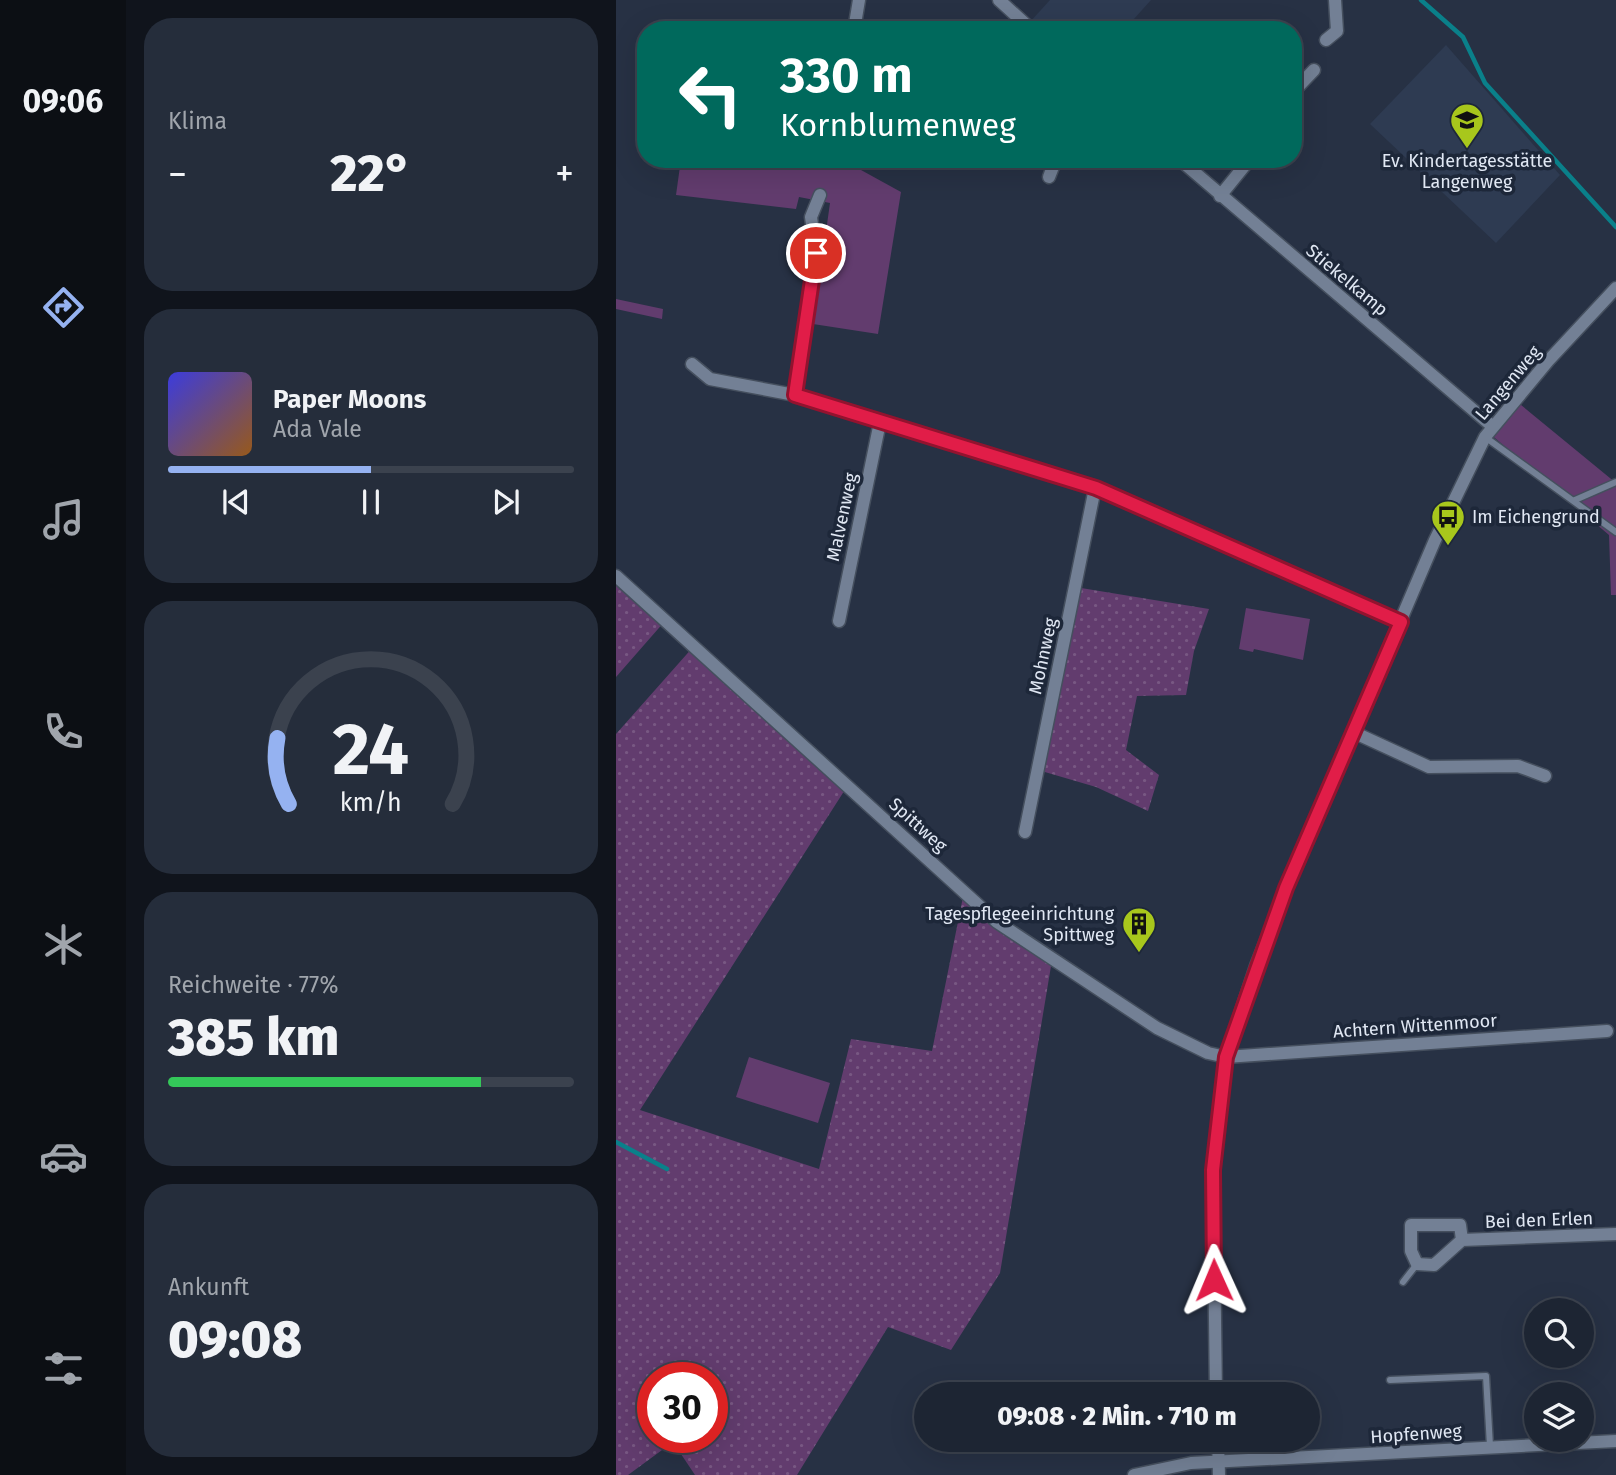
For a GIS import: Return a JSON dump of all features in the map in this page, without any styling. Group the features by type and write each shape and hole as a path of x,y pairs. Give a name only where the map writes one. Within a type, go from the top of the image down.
{"street":[{"path":"856,21 859,0"},
{"path":"999,0 1022,21"},
{"path":"1326,40 1337,32 1335,0"},
{"path":"1302,83 1314,70"},
{"path":"1049,177 1052,168"},
{"name":"Stiekelkamp","path":"1189,168 1489,432"},
{"path":"1220,196 1243,168"},
{"path":"795,395 816,253 811,217 820,195"},
{"name":"Langenweg","path":"1216,1382 1213,1181 1226,1057 1272,923 1455,496 1489,432 1616,288"},
{"path":"692,364 710,379 795,395 1096,488 1401,622"},
{"name":"Malvenweg","path":"839,621 880,422"},
{"name":"Mohnweg","path":"1025,832 1096,488"},
{"name":"Spittweg","path":"616,576 997,922 1157,1028 1208,1053 1226,1057"},
{"path":"1353,732 1429,766 1518,766 1545,776"},
{"name":"Achtern Wittenmoor","path":"1226,1057 1606,1031"},
{"name":"Bei den Erlen","path":"1462,1240 1460,1225 1411,1225 1411,1251 1417,1264 1434,1265 1462,1240 1616,1234"},
{"name":"Hopfenweg","path":"1134,1475 1191,1462 1219,1468 1490,1446 1616,1441"}],"lane":[{"path":"1489,432 1616,532"},
{"path":"1574,499 1616,482"},
{"path":"1403,1282 1417,1264"},
{"path":"1390,1380 1486,1376 1490,1446"}],"shaded area":[{"path":"1050,0 1151,0 1132,21 1031,21"},
{"name":"Ev. Kindertagesstätte Langenweg","path":"1446,45 1560,175 1496,243 1370,124"},
{"path":"680,168 857,168 901,192 878,334 813,324 830,203 799,197 796,209 676,195"},
{"path":"616,299 663,309 662,319 616,309"},
{"path":"1515,400 1616,483 1616,595 1611,595 1609,535 1489,433"},
{"path":"616,576 665,621 616,677"},
{"path":"1075,587 1209,609 1194,651 1186,695 1137,696 1126,750 1159,775 1148,811 1096,787 1038,770"},
{"path":"1246,608 1310,619 1303,660 1254,649 1253,652 1239,649"},
{"path":"694,646 848,785 640,1110 819,1169 851,1039 932,1051 964,892 1052,960 1000,1273 951,1350 888,1327 797,1475 695,1475 680,1453 728,1453 728,1362 637,1362 637,1453 658,1453 628,1475 616,1475 616,734"},
{"path":"749,1057 830,1083 818,1123 736,1097"}],"waterway":[{"path":"1421,0 1463,37 1485,83 1616,227"},
{"path":"616,1142 667,1169"}],"place":[{"name":"Ev. Kindertagesstätte Langenweg","path":"1467,150"},
{"name":"Im Eichengrund","path":"1448,547"},
{"name":"Tagespflegeeinrichtung Spittweg","path":"1139,954"}],"route":[{"path":"816,253 795,395 1096,488 1401,622 1286,888 1256,966 1226,1057 1213,1170 1214,1280"}]}
